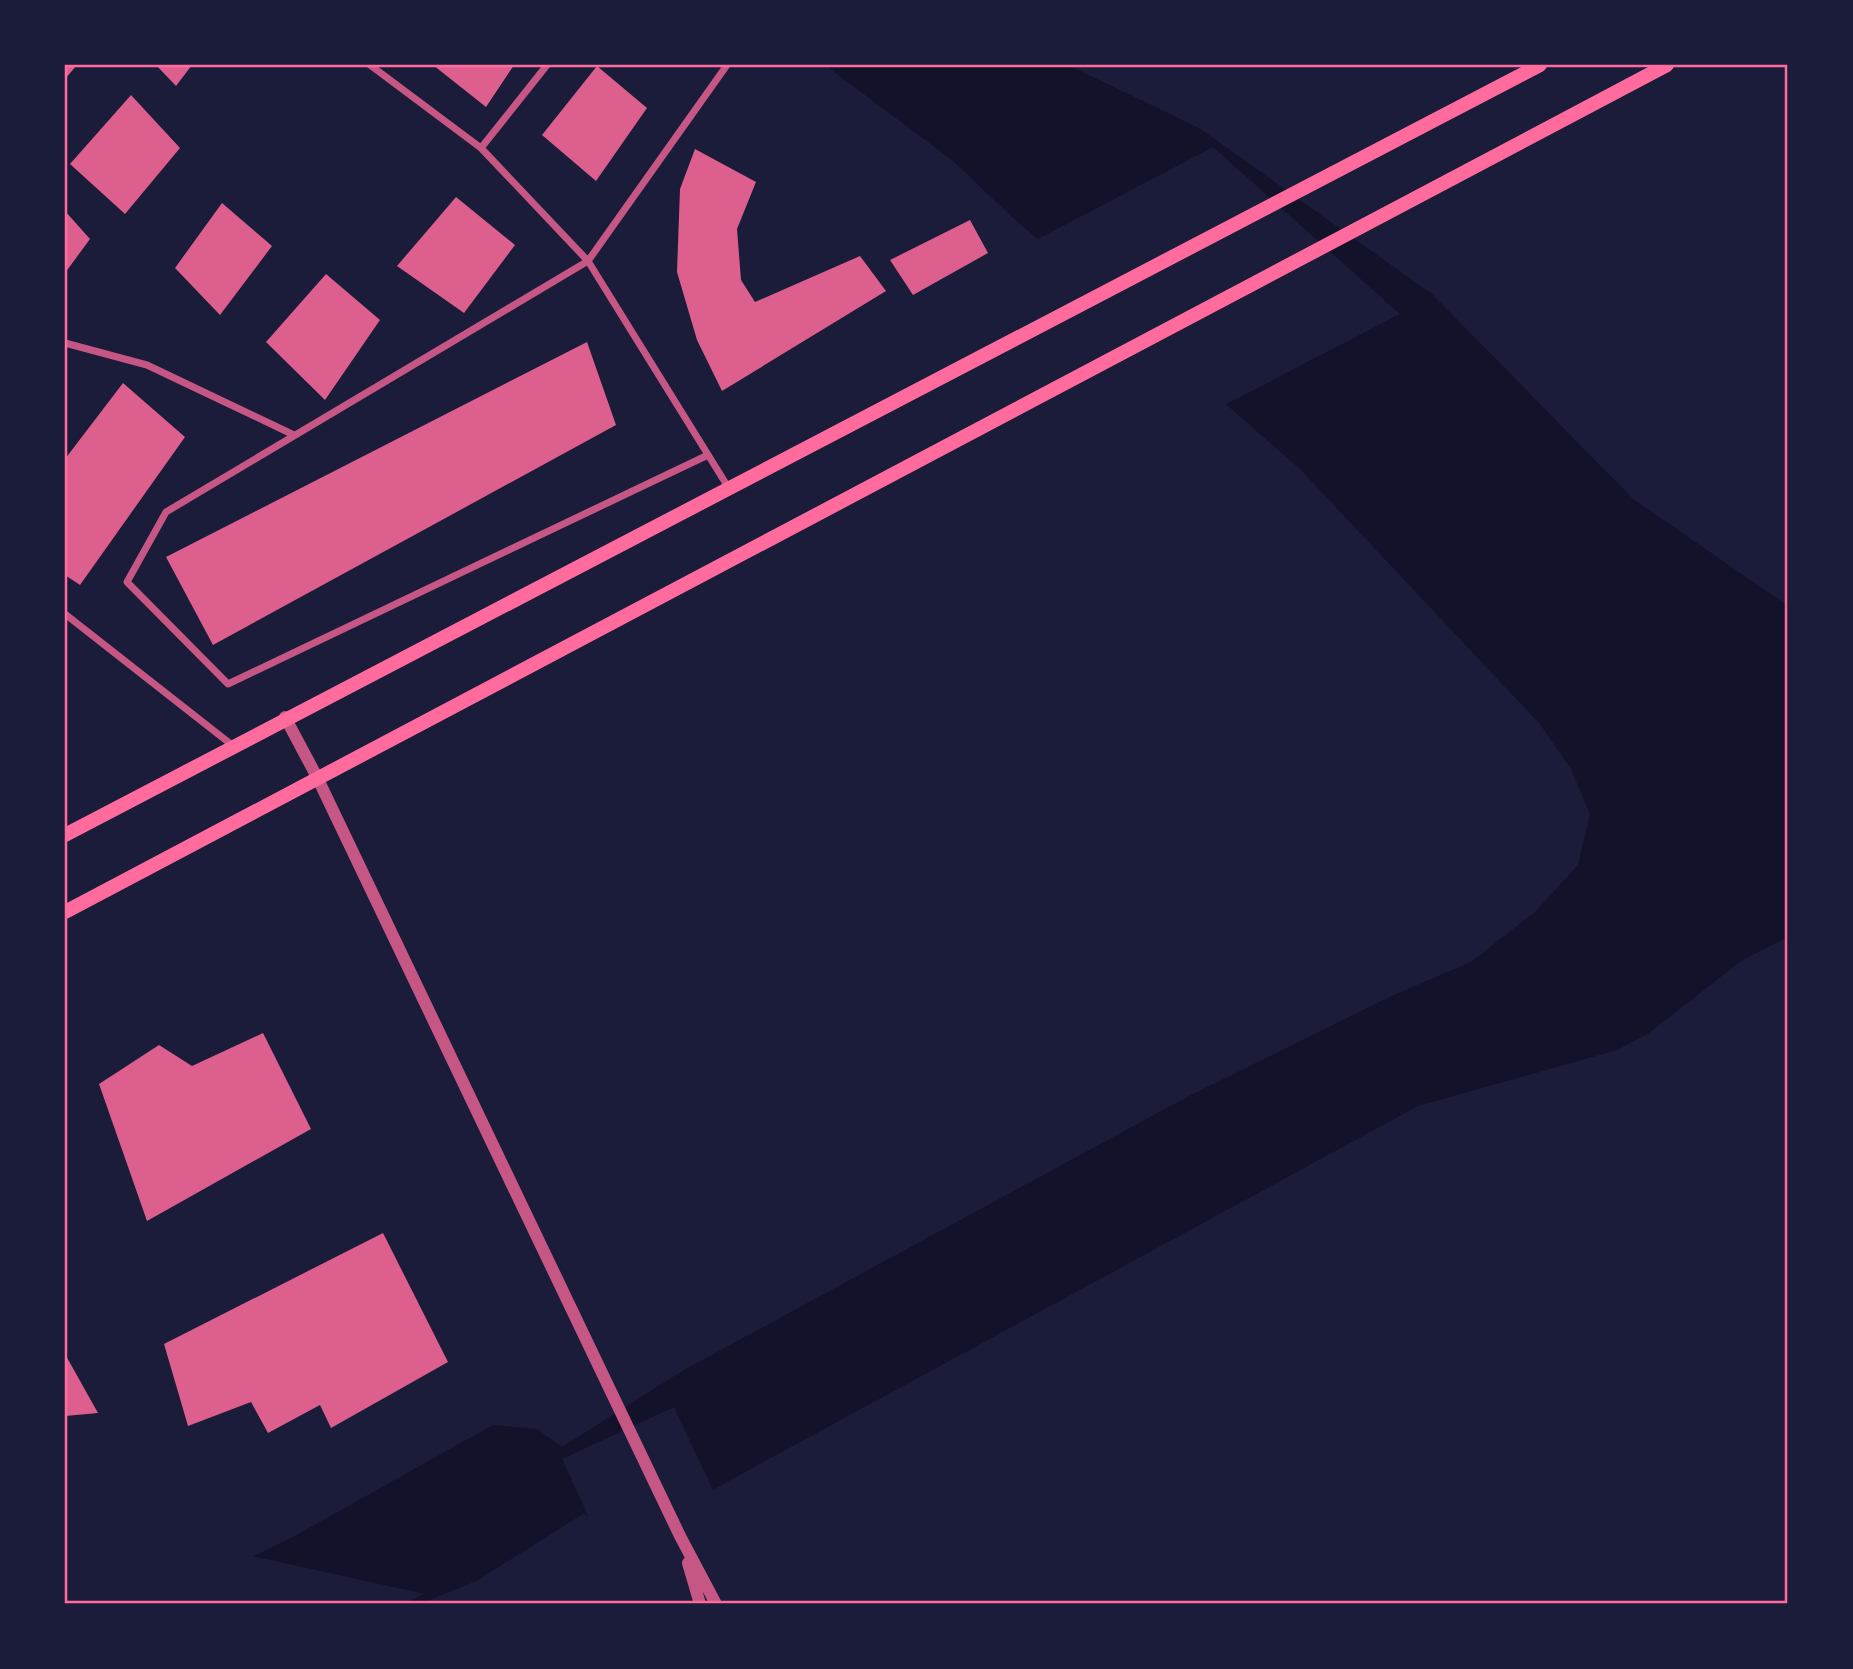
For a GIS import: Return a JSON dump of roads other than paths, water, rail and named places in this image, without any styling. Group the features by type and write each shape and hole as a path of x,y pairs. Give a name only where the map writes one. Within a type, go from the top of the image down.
{"main road":[{"path":"65,835 285,717 1540,65"},
{"path":"65,912 1667,65"}],"street":[{"path":"370,65 481,148 588,261 728,487"},
{"path":"481,148 547,65"},
{"path":"708,455 228,684 127,582 166,512 588,261 727,65"},
{"path":"65,342 147,365 294,435"},
{"path":"65,614 232,746"},
{"path":"285,717 317,777 680,1536 716,1604"},
{"path":"680,1536 700,1604"}]}
